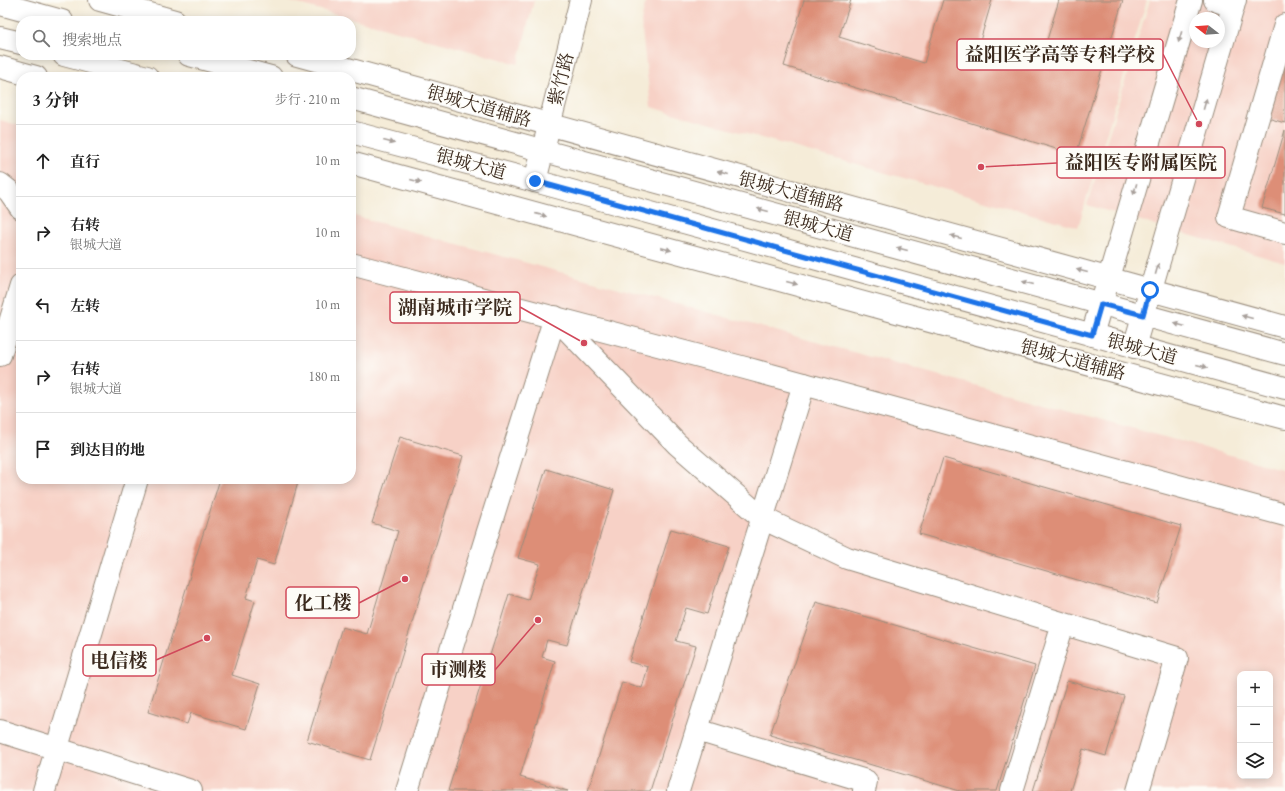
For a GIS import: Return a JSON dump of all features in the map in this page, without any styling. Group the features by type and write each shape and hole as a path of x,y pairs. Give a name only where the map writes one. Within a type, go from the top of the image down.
{"street":[{"path":"100,0 157,16"},
{"name":"紫竹路","path":"535,181 581,0"},
{"path":"1092,335 1191,0"},
{"path":"1134,347 1228,2"},
{"path":"0,4 44,16"},
{"path":"1285,25 1229,216 1285,233"},
{"path":"0,38 16,42"},
{"path":"82,60 126,72"},
{"path":"208,60 252,72"},
{"name":"银城大道辅路","path":"315,60 1285,327"},
{"path":"0,67 18,72"},
{"name":"银城大道","path":"356,99 1285,354"},
{"name":"银城大道","path":"356,133 535,181 1285,388"},
{"name":"银城大道辅路","path":"356,164 1285,418"},
{"path":"0,184 9,191 16,201"},
{"path":"356,265 555,317 1285,515"},
{"path":"0,355 16,302"},
{"path":"555,317 677,444 762,518 847,558 1177,658 1138,791"},
{"path":"407,791 555,317"},
{"path":"678,791 804,384"},
{"path":"44,791 135,484"},
{"path":"1012,791 1063,624"},
{"path":"697,730 866,781 864,791"},
{"path":"0,731 56,747 191,791"}],"shaded area":[{"path":"284,0 534,0 518,64 356,20 356,16 342,16"},
{"path":"646,0 1147,0 1078,227 651,107 641,22"},
{"path":"1150,0 1285,0 1285,263 1087,205"},
{"path":"0,120 16,125 16,484 356,484 356,216 1285,470 1285,791 0,791"}],"building":[{"path":"804,0 851,0 839,37 924,63 943,0 992,0 980,41 1041,60 1059,0 1123,0 1076,155 784,66"},
{"path":"1285,47 1285,123 1264,117"},
{"path":"1285,130 1285,214 1262,208"},
{"path":"400,437 463,456 370,760 307,741 342,627 367,634 398,531 372,523"},
{"path":"943,458 1181,526 1157,603 919,534"},
{"path":"546,469 614,490 567,645 547,640 542,657 555,661 520,777 568,791 448,791 509,594 528,600 540,564 518,558"},
{"path":"218,484 298,484 274,565 257,560 246,598 255,601 232,675 260,684 246,729 191,713 187,724 148,712"},
{"path":"671,529 729,546 707,614 686,608 676,641 696,646 650,791 588,791 622,682 642,688 648,667 629,662"},
{"path":"816,602 1035,666 997,791 960,791 770,735"},
{"path":"1067,681 1124,696 1106,756 1083,749 1070,791 1033,791"}],"place":[{"name":"益阳医学高等专科学校","path":"1199,124"},
{"name":"益阳医专附属医院","path":"981,167"},
{"name":"湖南城市学院","path":"584,343"},
{"name":"化工楼","path":"405,579"},
{"name":"市测楼","path":"538,620"},
{"name":"电信楼","path":"207,638"}],"route":[{"path":"535,181 1092,335 1101,304 1143,315 1150,290"}]}
